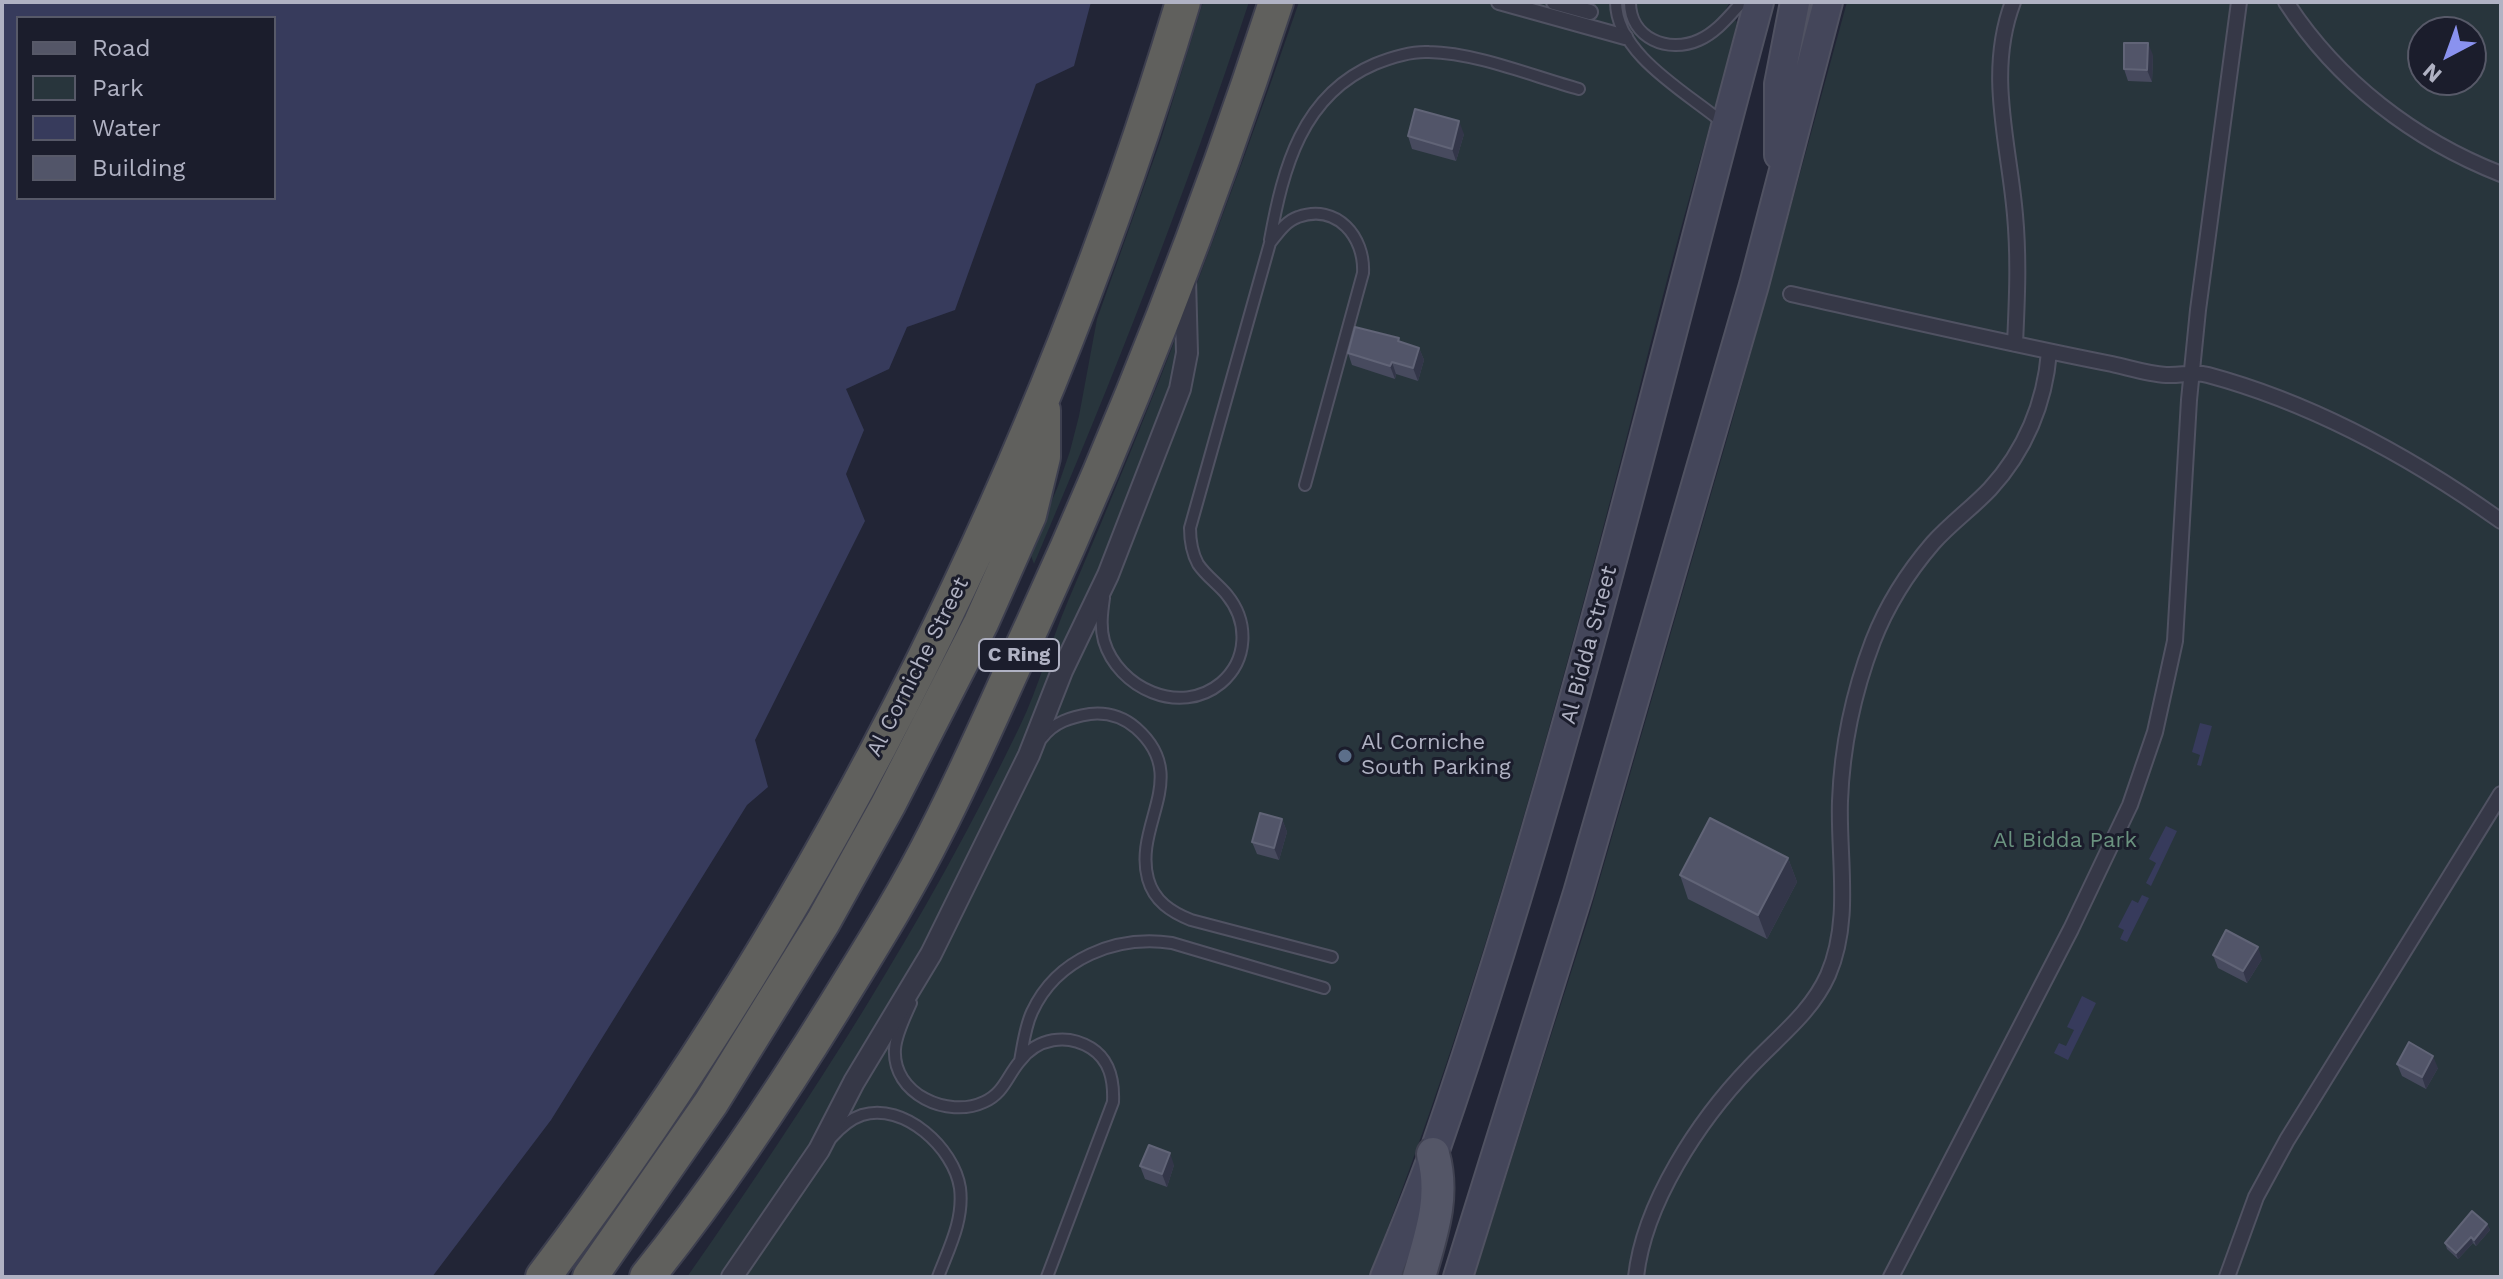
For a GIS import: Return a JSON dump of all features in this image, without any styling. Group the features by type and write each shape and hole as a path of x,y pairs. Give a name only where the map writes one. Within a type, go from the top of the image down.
{"highway":[{"name":"Al Corniche Street","path":"543,1277 674,1094 781,923 852,797 945,615 1042,398 1133,161 1183,2"},
{"name":"C Ring","path":"656,1271 777,1099 886,922 935,834 1065,554 1134,393 1184,265 1276,2"},
{"path":"590,1277 719,1091 823,922 888,805 981,623 1029,515 1043,457 1042,398"}],"main road":[{"name":"Al Bidda Street","path":"1385,1277 1433,1154 1534,840 1576,693 1759,2"},
{"path":"1782,179 1778,148 1779,84 1795,2"},
{"path":"1458,1277 1578,893 1754,285 1828,2"},
{"path":"1419,1277 1437,1212 1439,1175 1433,1154"}],"street":[{"path":"1499,2 1590,14"},
{"path":"1554,2 1590,14 1625,37"},
{"path":"2013,2 2005,27 1998,72 2015,215 2018,282 2015,344"},
{"path":"1891,1277 2066,939 2130,805 2162,707 2175,641 2192,372 2206,240 2239,2"},
{"path":"2286,2 2328,56 2374,100 2433,142 2501,174"},
{"path":"732,1277 819,1150 860,1070 931,954 1029,755 1062,671 1108,575 1180,389 1187,353 1184,265"},
{"path":"1791,294 2165,375 2192,372 2264,394 2347,430 2438,480 2501,521"},
{"path":"1636,1277 1652,1216 1695,1136 1736,1081 1805,1012 1828,974 1838,943 1842,915 1840,830 1843,768 1855,703 1874,641 1895,595 1921,557 1991,488 2013,460 2039,405 2049,352"},
{"path":"2227,1277 2256,1197 2287,1140 2501,794"}],"lane":[{"path":"1616,2 1618,22 1625,37 1650,64 1726,124"},
{"path":"1630,2 1636,27 1648,39 1681,45 1699,40 1713,31 1742,2"},
{"path":"1108,575 1101,617 1103,638 1118,670 1131,681 1156,693 1181,698 1208,691 1230,673 1242,648 1240,618 1228,596 1199,566 1191,546 1190,528 1270,243 1280,188 1305,125 1326,97 1363,69 1398,56 1428,52 1479,60 1579,89"},
{"path":"1270,243 1289,221 1320,214 1350,228 1364,260 1305,485"},
{"path":"1029,755 1047,732 1068,718 1106,713 1128,722 1148,741 1160,764 1161,791 1144,858 1150,887 1156,896 1175,914 1191,920 1332,957"},
{"path":"931,954 895,1049 896,1064 913,1090 938,1106 967,1108 999,1094 1020,1061 1031,1013 1050,985 1078,960 1112,945 1150,940 1172,943 1324,988"},
{"path":"1020,1061 1046,1041 1078,1041 1103,1059 1111,1071 1114,1085 1113,1102 1105,1127 1047,1277"},
{"path":"819,1150 849,1122 877,1113 914,1124 943,1150 955,1169 960,1200 955,1235 938,1277"}],"green space":[{"path":"1203,2 1249,2 1148,285 1034,564 1030,553 1058,486 1079,416 1097,319 1161,139"},
{"path":"1299,2 1730,2 1726,9 1737,22 1579,620 1516,841 1447,1061 1369,1277 687,1277 822,1077 906,940 1019,728 1189,304"},
{"name":"Al Bidda Park","path":"1847,2 2501,2 2501,1277 1474,1277 1589,916 1731,425"}],"water":[{"path":"2,2 1091,2 1074,66 1036,84 955,310 907,327 889,369 846,389 864,430 846,474 865,521 755,740 768,787 747,805 551,1120 432,1277 2,1277"},
{"path":"2200,723 2212,726 2201,766 2197,765 2200,755 2192,752"},
{"path":"2166,826 2177,831 2151,886 2146,883 2156,863 2149,859"},
{"path":"2142,895 2149,898 2127,942 2120,939 2124,930 2118,927 2132,900 2138,903"},
{"path":"2082,996 2096,1003 2068,1060 2054,1053 2059,1043 2066,1046 2074,1030 2067,1027"}],"building":[{"path":"2124,43 2148,43 2147,70 2124,69"},
{"path":"1415,109 1459,121 1452,149 1408,136"},
{"path":"1355,327 1399,338 1398,341 1419,348 1413,368 1392,362 1390,366 1348,353"},
{"path":"1260,813 1282,819 1274,848 1252,842"},
{"path":"1710,818 1788,858 1758,915 1680,875"},
{"path":"2226,930 2258,947 2243,971 2213,955"},
{"path":"2409,1042 2433,1056 2422,1077 2397,1064"},
{"path":"1149,1145 1170,1153 1162,1174 1140,1166"},
{"path":"2472,1211 2487,1224 2474,1240 2471,1237 2456,1253 2445,1243"}],"place":[{"name":"Al Corniche South Parking","path":"1345,756"}]}
